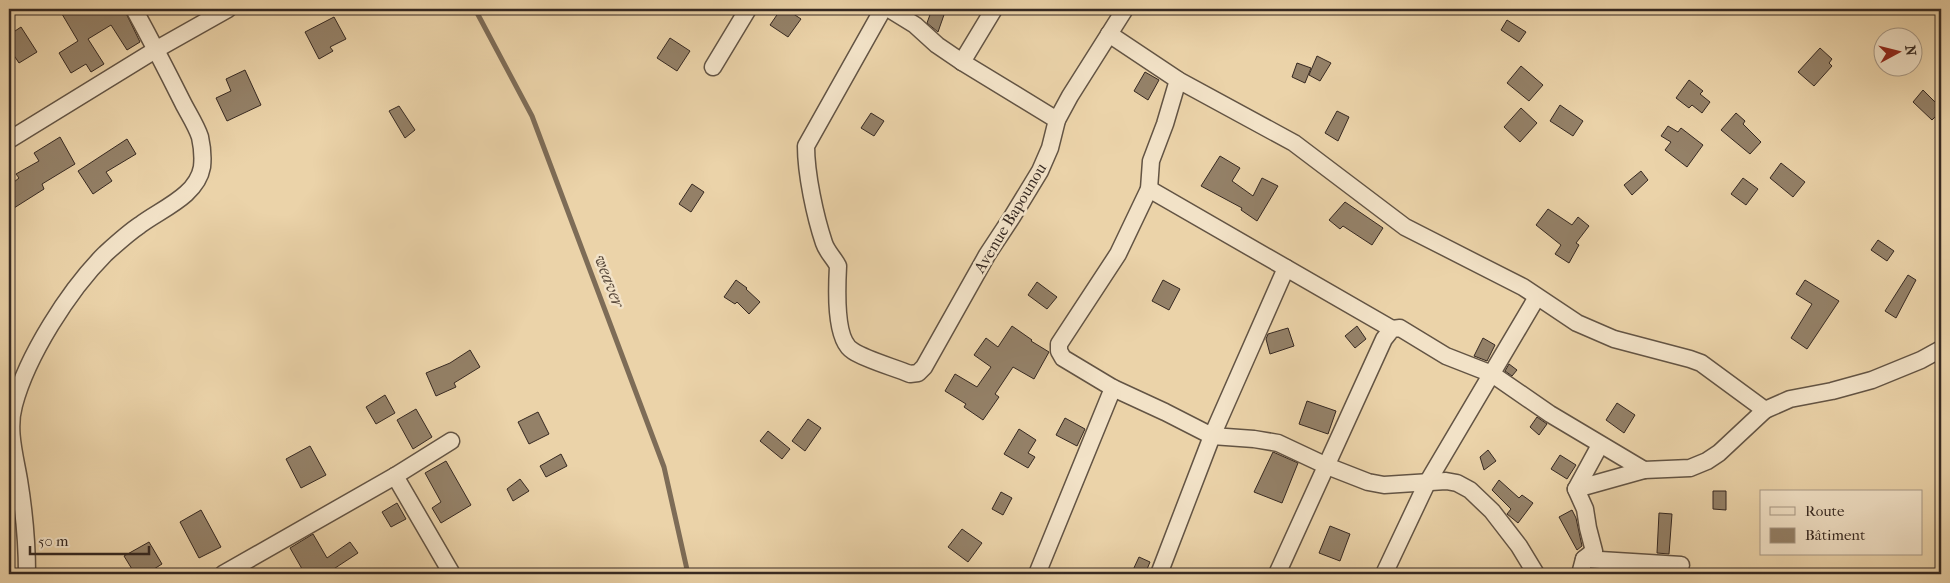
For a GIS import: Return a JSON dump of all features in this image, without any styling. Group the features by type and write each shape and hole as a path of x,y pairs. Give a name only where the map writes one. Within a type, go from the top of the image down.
{"street":[{"path":"27,574 27,549 23,512 11,442 13,407 26,372 48,330 80,282 112,248 139,225 179,199 196,184 202,167 199,136 157,49 134,9"},
{"path":"9,140 157,49 228,9"},
{"path":"713,67 748,9"},
{"name":"Avenue Bapounou","path":"883,9 806,146 806,165 824,245 838,266 838,315 843,337 851,351 910,374 918,373 924,367 987,254 1036,177 1050,148 1057,120 1125,9"},
{"path":"889,9 915,25 962,62 1057,120"},
{"path":"962,62 994,9"},
{"path":"1109,34 1178,80 1294,143 1405,226 1523,287 1577,323 1614,340 1690,358 1701,363 1765,410"},
{"path":"1178,80 1151,162 1149,189 1118,254 1059,344 1059,352 1063,358 1113,388 1212,436 1278,443 1327,466 1368,482 1384,485 1446,481 1457,483 1470,490 1492,511 1519,546 1536,574"},
{"path":"1149,189 1392,329 1400,328 1446,356 1492,374 1600,445 1644,470"},
{"path":"1159,574 1212,436 1286,268"},
{"path":"1384,574 1427,482 1537,298"},
{"path":"1277,574 1384,339 1392,329"},
{"path":"1576,489 1644,470 1690,468 1706,461 1719,452 1765,410 1790,399 1832,392 1872,380 1921,360 1941,349"},
{"path":"1037,574 1113,388"},
{"path":"223,574 396,476 452,441"},
{"path":"1576,489 1600,445"},
{"path":"396,476 446,572"},
{"path":"1576,489 1585,510 1594,551 1582,567"},
{"path":"1582,567 1682,564"}],"building":[{"path":"59,9 124,9 140,42 127,50 111,25 88,39 104,64 91,72 86,64 71,73 59,53 78,41"},
{"path":"781,9 786,9 801,19 788,37 770,25"},
{"path":"932,9 946,9 938,32 927,23"},
{"path":"334,17 346,39 330,47 333,51 319,59 305,32"},
{"path":"1507,20 1526,32 1519,42 1501,30"},
{"path":"21,27 37,52 19,63 9,48 9,35"},
{"path":"670,38 690,51 677,71 657,58"},
{"path":"1820,48 1832,59 1829,63 1832,66 1814,86 1798,72"},
{"path":"1317,56 1331,63 1320,81 1309,75"},
{"path":"1297,63 1311,68 1305,83 1292,77"},
{"path":"1521,66 1543,85 1529,101 1507,83"},
{"path":"245,70 261,105 227,121 216,98 231,91 226,79"},
{"path":"1145,72 1159,80 1148,100 1134,91"},
{"path":"1689,80 1703,91 1700,94 1710,102 1702,113 1692,105 1689,108 1676,98"},
{"path":"1923,90 1941,108 1941,111 1932,120 1913,102"},
{"path":"1560,105 1583,121 1573,136 1550,121"},
{"path":"399,106 415,130 405,138 389,111"},
{"path":"1521,108 1537,123 1520,142 1504,127"},
{"path":"1337,111 1349,117 1338,141 1325,133"},
{"path":"871,113 884,121 874,136 861,128"},
{"path":"1736,113 1745,121 1743,124 1761,142 1750,154 1721,130"},
{"path":"1668,126 1678,132 1681,128 1703,145 1687,167 1665,150 1671,142 1661,136"},
{"path":"60,137 75,164 42,184 44,189 14,208 9,201 9,186 19,178 16,174 39,161 34,153"},
{"path":"127,139 136,154 106,172 112,181 93,194 78,171"},
{"path":"1220,156 1240,168 1232,181 1253,196 1262,178 1278,186 1257,221 1241,210 1242,208 1201,186"},
{"path":"1781,163 1805,182 1793,197 1770,178"},
{"path":"1641,171 1648,180 1632,195 1624,185"},
{"path":"1743,178 1758,189 1746,205 1731,194"},
{"path":"692,184 704,192 691,212 679,204"},
{"path":"1345,202 1383,228 1372,245 1343,226 1340,229 1329,220"},
{"path":"1548,209 1572,225 1578,217 1589,226 1576,243 1579,245 1569,263 1555,254 1561,245 1536,225"},
{"path":"1878,240 1894,251 1887,261 1871,250"},
{"path":"1908,275 1916,280 1896,318 1885,311"},
{"path":"736,280 747,288 760,302 749,314 737,302 735,304 724,297"},
{"path":"1163,280 1180,289 1169,310 1152,301"},
{"path":"1805,280 1839,301 1807,349 1791,338 1812,304 1796,294"},
{"path":"1037,282 1057,297 1047,309 1028,295"},
{"path":"1012,326 1049,352 1034,379 1013,367 995,394 999,397 983,420 964,407 966,404 945,391 955,374 977,387 991,367 974,355 986,338 998,347"},
{"path":"1357,326 1366,339 1355,348 1345,336"},
{"path":"1288,328 1294,346 1270,354 1266,339 1268,334"},
{"path":"1483,338 1495,345 1487,361 1474,356"},
{"path":"470,350 480,367 454,383 456,387 436,396 426,373 450,363"},
{"path":"1509,364 1517,370 1512,376 1505,371"},
{"path":"385,395 395,413 376,424 366,407"},
{"path":"1307,401 1336,411 1328,434 1299,424"},
{"path":"1617,403 1635,415 1624,433 1606,420"},
{"path":"416,409 432,437 413,449 397,420"},
{"path":"538,412 549,434 529,444 518,422"},
{"path":"1537,417 1547,424 1539,435 1530,427"},
{"path":"1065,418 1085,429 1077,446 1056,435"},
{"path":"808,419 821,428 805,451 792,441"},
{"path":"1019,429 1036,440 1028,453 1035,457 1028,468 1004,454"},
{"path":"768,431 790,449 782,459 760,441"},
{"path":"310,446 326,475 301,488 286,459"},
{"path":"1488,450 1496,461 1484,470 1480,457"},
{"path":"1273,452 1298,463 1282,503 1254,492"},
{"path":"561,454 567,466 546,477 540,466"},
{"path":"1560,455 1576,465 1567,479 1551,469"},
{"path":"446,461 471,505 441,523 432,508 441,502 425,473"},
{"path":"520,479 529,491 513,501 507,489"},
{"path":"1499,480 1519,498 1522,495 1533,503 1518,523 1507,514 1511,509 1492,490"},
{"path":"1713,491 1726,491 1726,510 1713,509"},
{"path":"1001,492 1012,498 1003,515 992,509"},
{"path":"397,503 406,519 391,527 382,512"},
{"path":"201,510 221,547 199,558 180,522"},
{"path":"1572,510 1576,518 1582,546 1577,550 1559,517"},
{"path":"1659,513 1672,514 1669,554 1657,553"},
{"path":"1330,526 1350,534 1340,561 1319,553"},
{"path":"962,529 982,543 968,562 948,547"},
{"path":"313,534 327,558 350,542 358,553 326,574 305,574 290,548"},
{"path":"149,542 162,564 146,574 135,574 124,556"},
{"path":"1139,557 1150,562 1145,574 1133,570"}],"waterway":[{"name":"weaver","path":"475,9 532,116 664,467 688,574"}]}
